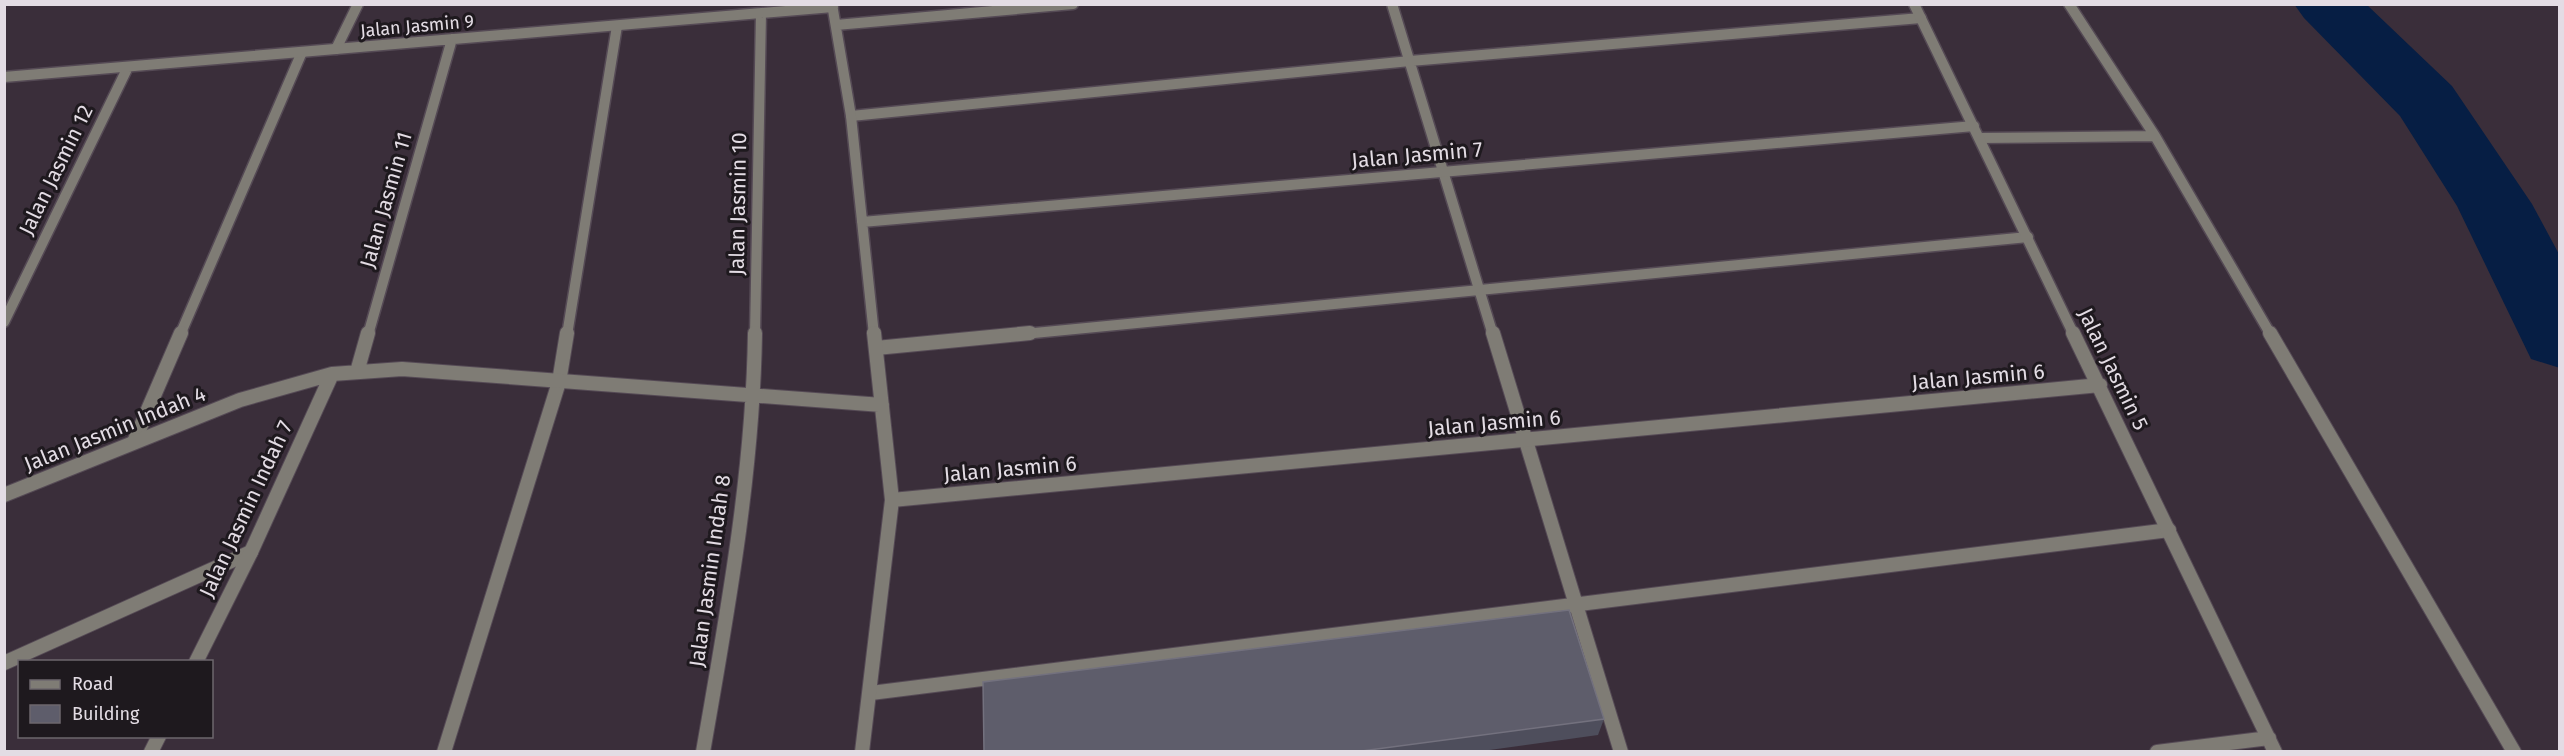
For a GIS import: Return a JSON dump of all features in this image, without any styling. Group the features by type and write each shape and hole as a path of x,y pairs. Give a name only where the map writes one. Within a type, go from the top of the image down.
{"street":[{"path":"336,50 358,4"},
{"path":"836,26 1072,4"},
{"path":"1392,4 1621,752"},
{"name":"Jalan Jasmin 5","path":"1914,4 2272,745"},
{"path":"2068,4 2155,136 2514,752"},
{"path":"832,6 851,116 892,500 871,693 862,752"},
{"name":"Jalan Jasmin 9","path":"4,77 832,6"},
{"name":"Jalan Jasmin 10","path":"754,396 761,13"},
{"path":"851,116 1410,62 1921,18"},
{"path":"444,752 559,381 616,26"},
{"name":"Jalan Jasmin 11","path":"357,372 452,39"},
{"path":"134,442 302,52"},
{"name":"Jalan Jasmin 12","path":"4,322 128,67"},
{"name":"Jalan Jasmin 7","path":"862,222 1974,126"},
{"path":"1980,138 2155,136"},
{"path":"876,348 2028,237"},
{"name":"Jalan Jasmin Indah 4","path":"4,495 240,399 332,374 402,369 882,405"},
{"name":"Jalan Jasmin Indah 7","path":"197,660 251,552 332,374"},
{"name":"Jalan Jasmin 6","path":"892,500 2100,385"},
{"name":"Jalan Jasmin Indah 8","path":"703,752 730,599 754,396"},
{"path":"871,693 2169,530"},
{"path":"4,663 251,552"},
{"path":"151,752 158,738"},
{"path":"2157,752 2272,745"}],"building":[{"path":"1569,610 1604,719 1354,752 984,752 983,682"}],"waterway":[{"path":"2327,4 2427,102 2494,204 2560,337"}]}
